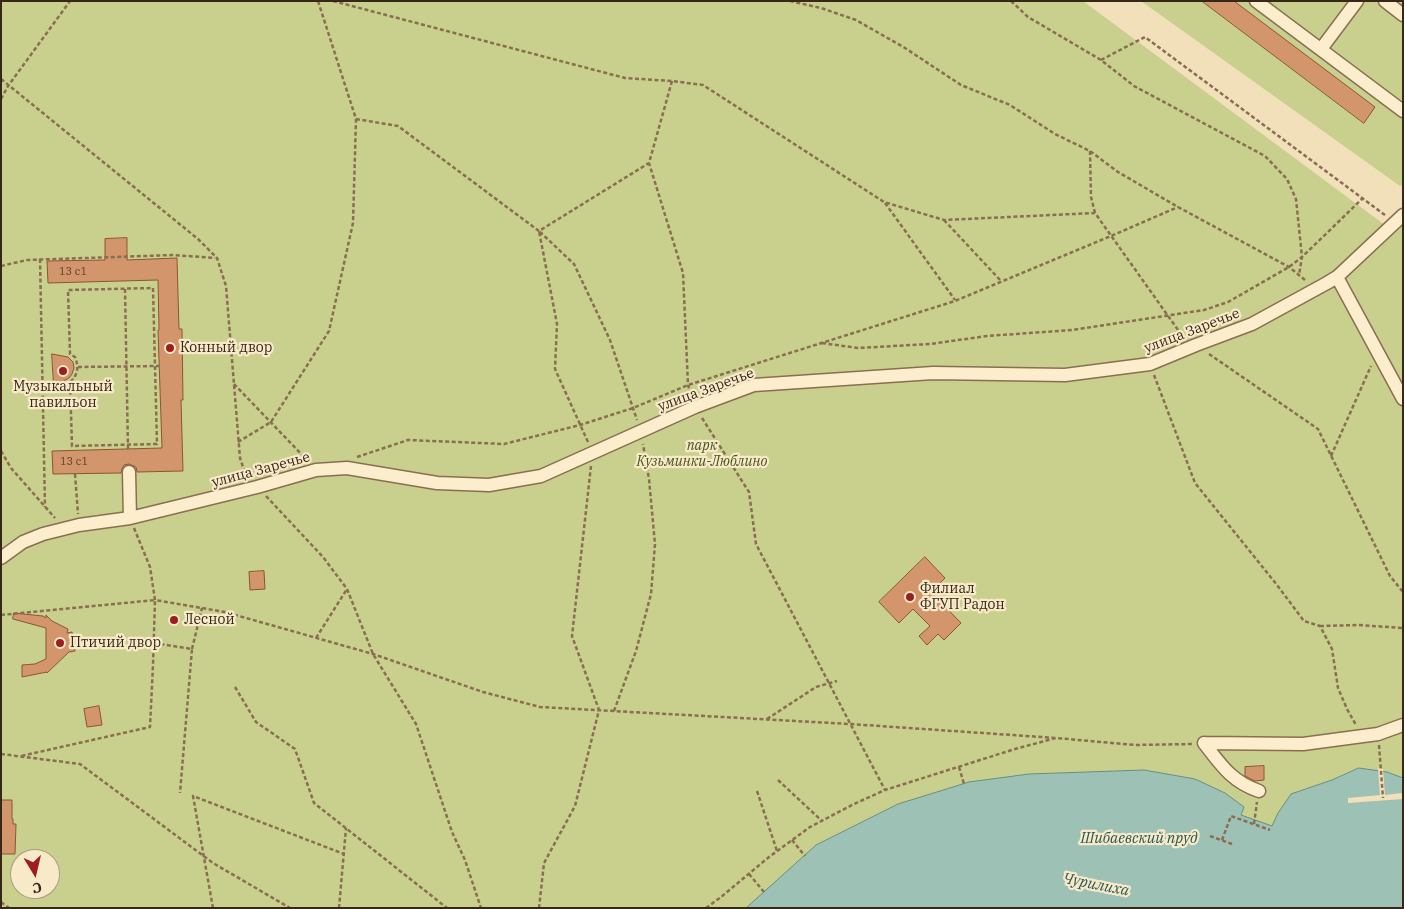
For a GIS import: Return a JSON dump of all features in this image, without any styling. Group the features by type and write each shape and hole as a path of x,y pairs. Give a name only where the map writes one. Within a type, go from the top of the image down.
{"street":[{"path":"1256,1 1403,111"},
{"path":"1320,49 1356,1"},
{"path":"1385,1 1403,15"},
{"name":"улица Заречье","path":"1,558 23,542 43,534 79,525 130,518 257,487 316,470 347,468 438,483 490,485 541,476 695,407 754,385 933,373 1065,375 1150,364 1252,324 1337,277 1399,219"},
{"path":"1337,277 1403,399"},
{"path":"129,472 130,518"},
{"path":"1204,743 1303,744 1378,734 1403,726"},
{"path":"1204,743 1228,773 1246,787 1259,791"}],"path":[{"path":"1,99 8,86 70,1"},
{"path":"238,442 271,422 328,331 353,223 356,119 318,1"},
{"path":"333,1 625,78 703,85 884,202 944,220 1095,213"},
{"path":"790,1 821,8 856,20 905,48 960,86 1010,105 1055,134 1090,151 1118,172 1178,207 1290,267 1316,289"},
{"path":"1011,1 1028,16 1101,60 1134,86 1266,156 1287,179 1296,199 1302,257 1299,275"},
{"path":"1101,60 1145,37 1363,198 1399,219"},
{"path":"1,79 198,238 217,258 226,286 238,442 240,458 247,477 324,557 346,590 373,654 416,724 452,832 465,860 481,908"},
{"path":"672,81 649,163 683,273 688,386 695,407 749,492 756,544 885,790"},
{"path":"356,119 398,126 539,230 574,264 610,340 641,431 649,479 655,544 651,594 636,651 614,711"},
{"path":"1090,151 1091,197 1095,213 1111,236 1168,316 1193,346 1318,429 1390,576 1403,592"},
{"path":"539,230 649,163"},
{"path":"820,343 858,348 930,344 987,336 1072,330 1204,310 1228,302 1290,267 1363,198"},
{"path":"884,202 955,300"},
{"path":"352,458 408,440 504,444 580,425 633,408 688,386 955,300 1178,207"},
{"path":"944,220 1002,281"},
{"path":"539,230 557,324 555,369 592,453 572,636 599,710 575,806 544,863 539,908"},
{"path":"1,266 40,259 174,254 217,258"},
{"path":"40,259 45,507"},
{"path":"125,288 128,449"},
{"path":"74,446 157,444 157,366 153,288 68,290 70,354 75,357 78,367 75,377 70,382 72,446 74,446 74,450"},
{"path":"1331,456 1374,360"},
{"path":"1150,364 1194,483 1259,562 1304,621 1320,626 1358,625 1403,628"},
{"path":"78,367 157,366"},
{"path":"234,384 316,470"},
{"path":"1,451 11,468 64,529"},
{"path":"75,474 79,525"},
{"path":"21,756 150,727 155,600 150,567 130,518"},
{"path":"316,638 346,590"},
{"path":"1,615 155,600 202,608 224,612 373,654 483,692 540,707 850,724 1135,745 1204,743"},
{"path":"180,793 192,649 202,608"},
{"path":"1320,626 1332,649 1338,688 1347,709 1363,736"},
{"path":"154,643 192,649"},
{"path":"766,719 816,687 837,681"},
{"path":"235,687 256,722 294,749 314,803 448,908"},
{"path":"706,908 810,827 854,804 885,790 1056,738"},
{"path":"1379,740 1383,798"},
{"path":"1,754 80,764 213,863 290,908"},
{"path":"959,767 964,784"},
{"path":"778,780 822,821"},
{"path":"757,791 777,851"},
{"path":"1254,824 1259,791"},
{"path":"213,908 193,796 344,854"},
{"path":"1222,840 1231,816 1270,830"},
{"path":"339,908 346,828"},
{"path":"1210,836 1232,844"},
{"path":"792,840 805,856"},
{"path":"748,874 764,892"},
{"path":"1,902 9,908"}],"green space":[{"name":"парк Кузьминки-Люблино","path":"1,1 1083,1 1393,231 1403,222 1403,908 1,908"},
{"path":"1141,1 1403,1 1403,184 1400,186"}],"water":[{"name":"Шибаевский пруд","path":"1359,768 1387,772 1403,778 1403,908 746,908 816,845 898,804 969,782 1029,774 1144,770 1195,779 1225,793 1244,807 1241,815 1272,826 1291,794 1332,780"}],"pier":[{"path":"1378,768 1383,769 1385,795 1402,793 1403,799 1348,803 1348,798 1380,795"}],"building":[{"path":"1202,1 1234,1 1375,107 1364,123"},
{"name":"Конный двор","path":"127,238 127,260 177,258 179,329 182,329 183,471 137,472 136,467 129,464 124,465 121,473 53,474 52,451 162,448 158,280 48,283 47,261 105,260 105,239"},
{"name":"Музыкальный павильон","path":"52,354 68,357 73,362 74,368 69,378 54,386"},
{"name":"Филиал ФГУП Радон","path":"925,557 945,578 931,592 961,623 944,640 938,634 927,645 919,636 930,626 913,609 899,623 879,602"},
{"path":"264,571 265,589 250,590 249,572"},
{"name":"Птичий двор","path":"14,613 43,616 46,618 46,615 52,621 68,629 67,633 72,632 75,651 69,652 47,673 22,677 22,665 35,664 46,659 46,628 13,619"},
{"path":"99,706 102,725 87,727 84,709"},
{"path":"1264,766 1264,780 1255,781 1245,776 1245,767"},
{"path":"1,800 12,800 12,819 13,824 16,824 15,849 10,849 10,854 1,854"}],"place":[{"name":"Конный двор","path":"170,348"},
{"name":"Музыкальный павильон","path":"63,371"},
{"name":"Филиал ФГУП Радон","path":"910,597"},
{"name":"Лесной","path":"174,620"},
{"name":"Птичий двор","path":"60,643"}],"water label":[{"name":"Чурилиха","path":"1096,885"}]}
